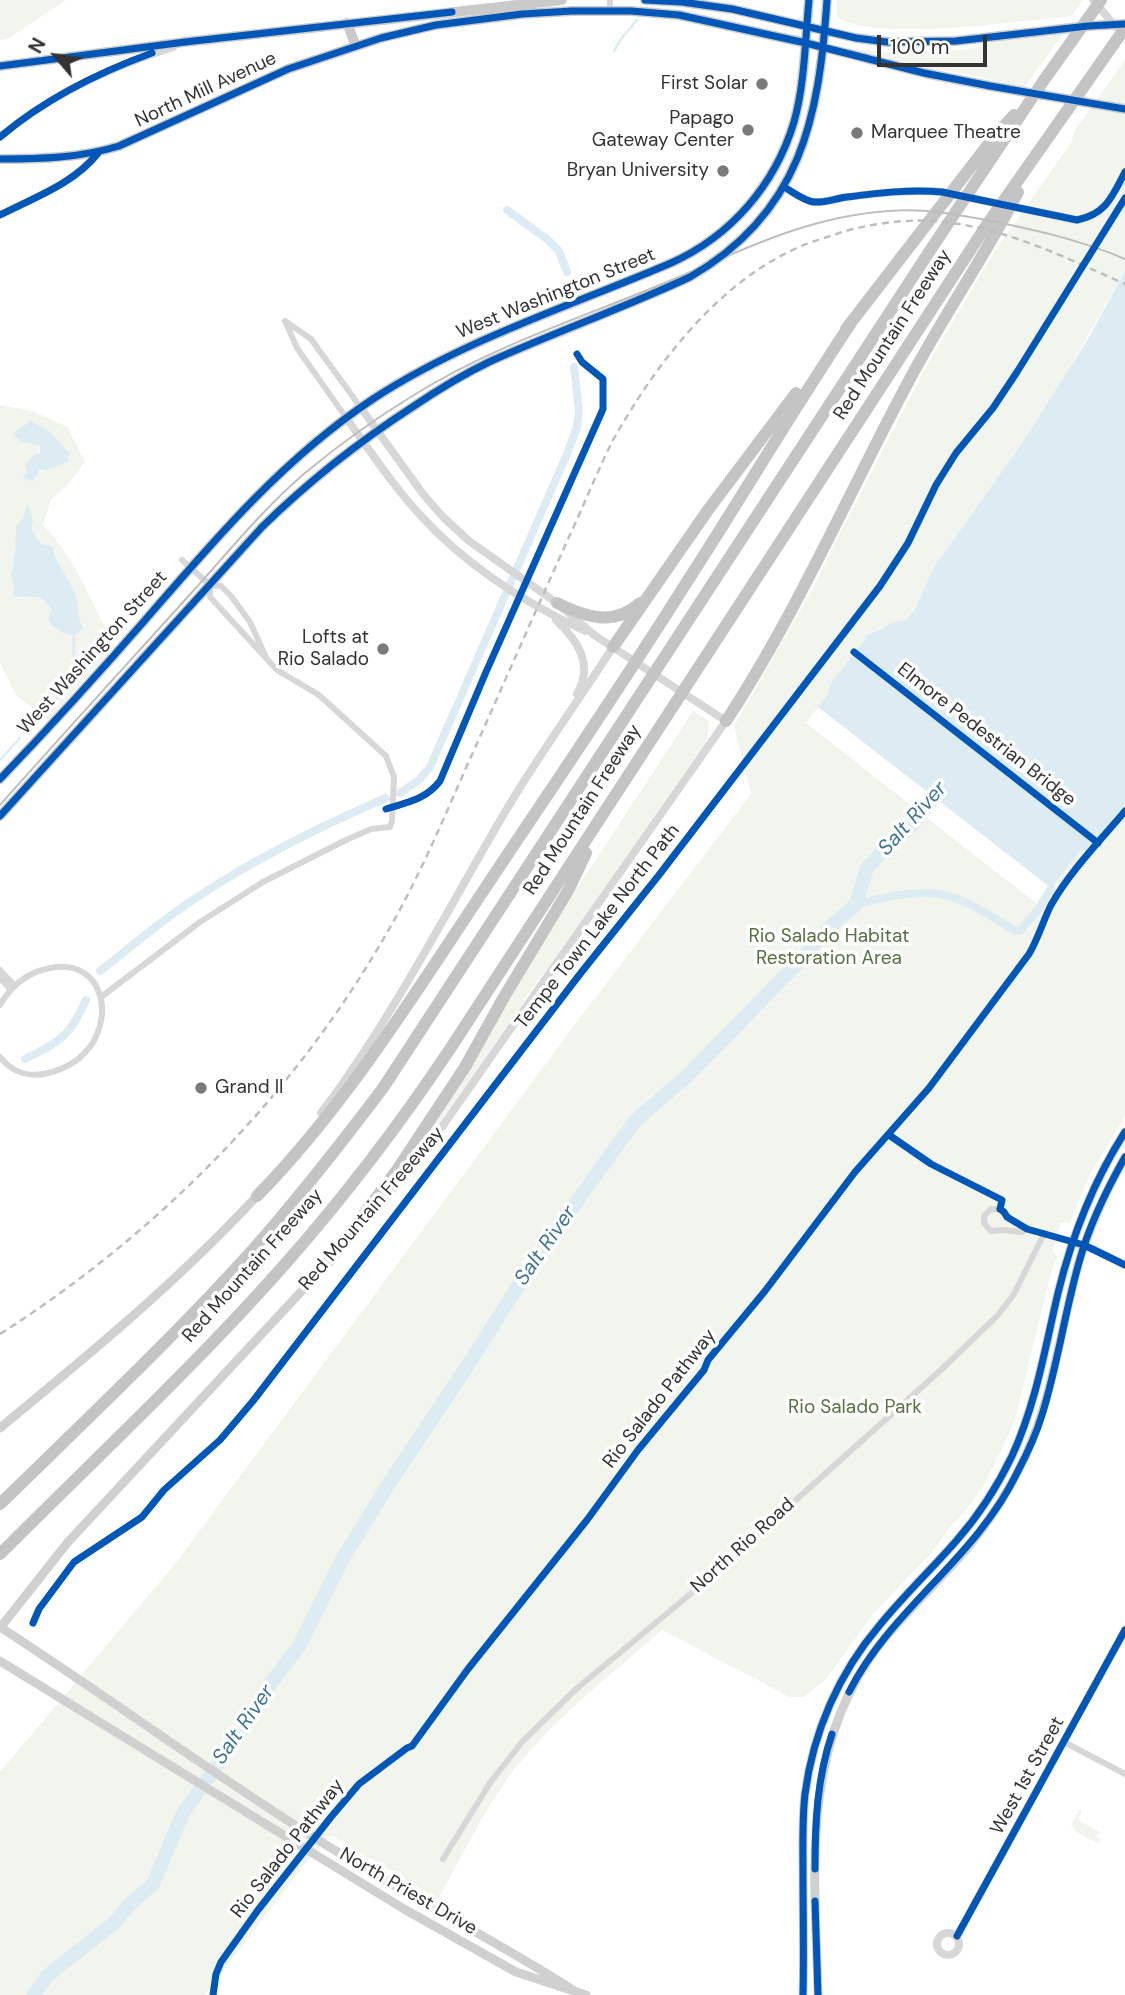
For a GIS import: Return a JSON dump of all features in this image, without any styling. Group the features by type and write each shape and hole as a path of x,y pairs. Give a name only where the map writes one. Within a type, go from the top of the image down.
{"highway":[{"name":"Red Mountain Freeway","path":"0,1504 175,1332 230,1274 301,1194 383,1088 933,246 1101,0"},
{"path":"726,721 796,604 913,371 975,255 998,231 1045,143 1125,26"},
{"path":"554,609 602,618 616,617 638,604 913,241 994,137 1044,80"},
{"name":"Red Mountain Freeway","path":"0,1554 231,1322 339,1201 388,1138 435,1072 603,814 975,255"},
{"path":"257,1196 326,1118 401,1014 646,645 851,323"},
{"path":"618,651 656,583"},
{"path":"325,1266 397,1170 465,1067 569,889 603,814"}],"main road":[{"name":"North Mill Avenue","path":"0,66 185,42 562,0"},
{"path":"645,0 705,4 856,38 911,43 956,41 1088,26 1125,26"},
{"name":"West Washington Street","path":"0,779 110,660 234,518 272,479 346,419 401,382 444,358 671,263 717,237 759,193 782,153 799,102 809,0"},
{"name":"West Washington Street","path":"0,816 262,527 330,465 436,391 487,363 659,292 704,269 752,229 771,209 785,187 811,124 818,89 827,0"},
{"name":"North Mill Avenue","path":"0,159 62,158 98,153 141,138 288,69 356,46 436,25 610,5 679,15 924,73 1122,109"},
{"path":"347,23 356,46"},
{"path":"803,1995 804,1805 811,1762 825,1718 839,1685 863,1646 959,1538 1002,1475 1033,1402 1072,1242 1100,1175 1125,1132"},
{"path":"818,1995 815,1829 819,1789 830,1740 852,1686 872,1655 968,1547 1008,1491 1034,1437 1047,1396 1084,1245 1125,1157"},
{"path":"0,1428 148,1304 257,1196"},
{"name":"Red Mountain Freeeway","path":"0,1627 68,1542 325,1266"},
{"path":"959,1538 968,1547"},
{"name":"North Priest Drive","path":"0,1627 330,1847 418,1900 525,1959 573,1990"},
{"name":"North Priest Drive","path":"0,1661 404,1909 516,1972 586,1995"}],"street":[{"path":"1093,0 1125,38"},
{"path":"0,137 39,108 96,76 185,42"},
{"path":"0,215 82,170 98,153"},
{"path":"785,187 807,200 817,202 897,192 943,192 1077,220 1092,216 1103,209 1125,172"},
{"path":"594,635 554,609 443,517 414,482 311,339 285,321 297,348 396,486 424,519 457,551 481,569 554,609 726,721"},
{"path":"182,560 210,585 221,586 239,606 261,642 266,659"},
{"path":"101,998 200,922 263,882 371,829 390,827 394,782 390,762 379,748 319,695 280,673 210,597 210,585"},
{"path":"257,1196 323,1111 374,1038 409,982 505,812 581,688 584,670 581,651 554,609"},
{"path":"548,742 618,651"},
{"name":"Red Mountain Freeeway","path":"325,1266 378,1208 436,1135 726,721"},
{"path":"0,1005 13,988 38,971 61,967 78,970 95,984 101,998 101,1019 96,1035 91,1044 68,1066 28,1075 13,1070 0,1057"},
{"path":"0,970 13,988"},
{"path":"0,978 13,988"},
{"path":"1027,1229 1021,1232 988,1230 984,1216 988,1210 1002,1210 1007,1217 1027,1229 1084,1245 1125,1265"},
{"path":"1003,1230 1007,1217"},
{"name":"North Rio Road","path":"443,1859 491,1783 522,1742 575,1690 700,1586 952,1359 1005,1307 1044,1234"},
{"name":"West 1st Street","path":"957,1936 1125,1630"},
{"path":"1064,1742 1125,1774"}],"green space":[{"path":"0,0 66,0 9,38 0,40"},
{"path":"837,0 1083,0 1072,16 911,29 852,24 836,15"},
{"path":"1063,34 1024,87 951,71 926,69 847,49 894,53 940,52 976,48 998,40"},
{"path":"1125,60 1125,271 1066,374 1020,446 934,567 914,611 906,620 879,628 865,638 830,684 828,694 806,723 1037,904 1082,849 1086,851 1125,804 1125,1117 1089,1176 1070,1223 1061,1222 1053,1250 1057,1256 1014,1424 984,1485 934,1550 873,1614 827,1678 804,1697 790,1697 662,1630 581,1700 524,1757 489,1807 438,1899 331,1835 303,1866 205,1995 0,1995 0,1772 175,1564 576,1023 751,794 734,726 813,588 926,367 994,252 1071,143 1075,130"},
{"path":"0,405 32,411 68,427 85,462 51,500 43,525 75,568 115,646 48,720 17,696 0,663","holes":["59,443 69,453 68,462 24,479 40,450 40,445","26,504 31,529 41,544 52,546 73,591 78,619 52,610 37,596 21,599 13,596 11,575 16,526 23,517"]},
{"path":"693,711 709,721 707,740 414,1158 461,1082 527,965"},
{"path":"1080,1809 1082,1811 1078,1820 1100,1832 1101,1835 1098,1833 1096,1837 1101,1840 1099,1842 1077,1832 1071,1825"}],"shaded area":[{"path":"1125,271 1125,804 1086,851 1082,849 1051,888 818,707 828,694 830,684 868,635 894,622 906,620 914,611 934,567 1020,446 1088,339"},
{"path":"31,421 50,432 69,453 68,462 48,470 40,470 33,481 23,479 27,471 25,466 32,457 40,453 40,445 21,442 13,433"},
{"path":"27,503 33,521 31,529 41,544 52,546 76,597 83,628 74,636 53,626 48,619 52,610 41,598 13,596 11,575 16,526 23,517"}],"pier":[{"path":"856,649 1096,838 1092,843 852,655"}],"waterway":[{"path":"614,51 637,20"},
{"path":"507,210 559,251 567,272"},
{"path":"400,793 419,780 430,767 567,454 577,427 579,411 574,367"},
{"path":"32,724 73,678 74,636"},
{"path":"0,760 20,738"},
{"name":"Salt River","path":"34,1995 47,1976 114,1923 130,1904 153,1884 183,1813 299,1646 343,1558 390,1482 530,1267 624,1136 637,1119 685,1078 829,928 856,904 867,868 911,826 946,783"},
{"path":"100,971 173,913 244,868 386,798"},
{"path":"856,904 908,894 938,894 961,900 1015,931 1020,931 1051,888"},
{"path":"25,1059 62,1037 74,1023 86,1000"}],"tram line":[{"path":"0,805 290,486 331,452 386,413 476,361 751,246 805,227 860,214 916,210 970,217 1061,237 1125,259"}],"railway":[{"path":"0,1334 62,1292 121,1246 178,1196 231,1143 280,1087 326,1028 368,965 414,883 613,440 669,355 715,304 741,282 799,247 852,229 905,221 944,222 991,231 1037,246 1125,284"}],"cycle path":[{"path":"645,0 732,9 856,38 887,42 956,41 1125,24"},
{"path":"0,779 252,501 280,473 341,422 373,399 444,358 671,263 693,252 731,223 763,187 786,145 798,107 803,77 809,0"},
{"path":"0,816 262,527 297,494 371,435 479,367 690,277 727,252 757,223 780,192 797,159 809,123 818,84 827,0"},
{"path":"0,159 75,155 119,146 288,69 381,38 436,25 522,14 572,11 631,11 679,15 924,73 1125,109"},
{"path":"0,66 452,12"},
{"path":"0,137 72,88 152,53"},
{"path":"0,215 66,181 89,164 98,153"},
{"path":"784,187 814,202 895,192 942,192 1077,220 1102,209 1112,197 1125,172"},
{"name":"Tempe Town Lake North Path","path":"33,1623 39,1609 74,1562 142,1517 164,1490 220,1440 253,1401 659,875 880,586 908,543 936,485 956,453 993,408 1017,372 1125,198"},
{"path":"386,809 422,796 440,781 603,409 603,379 582,362 577,354"},
{"name":"Elmore Pedestrian Bridge","path":"854,652 1098,843"},
{"name":"Rio Salado Pathway","path":"213,1995 221,1962 258,1910 359,1784 412,1746 468,1669 587,1520 638,1450 704,1370 708,1360 765,1291 855,1172 929,1088 1029,954 1051,905 1067,880 1125,811"},
{"path":"803,1995 804,1804 814,1748 821,1726 840,1683 865,1644 965,1530 988,1500 1007,1467 1034,1396 1058,1293 1077,1230 1093,1190 1125,1132"},
{"path":"889,1135 931,1164 1002,1200 1000,1209"},
{"path":"849,1692 887,1635 979,1531 1000,1503 1021,1466 1048,1396 1084,1246 1100,1206 1125,1157"},
{"path":"1000,1209 1007,1217 1027,1229 1084,1245 1125,1265"},
{"path":"957,1936 1125,1630"},
{"path":"815,1869 818,1801 832,1734"},
{"path":"815,1901 818,1995"}],"place":[{"name":"First Solar","path":"762,84"},
{"name":"Papago Gateway Center","path":"748,130"},
{"name":"Marquee Theatre","path":"857,133"},
{"name":"Bryan University","path":"723,171"},
{"name":"Lofts at Rio Salado","path":"383,649"},
{"name":"Grand II","path":"201,1088"}],"park label":[{"name":"Rio Salado Habitat Restoration Area","path":"829,948"},
{"name":"Rio Salado Park","path":"855,1408"}]}
